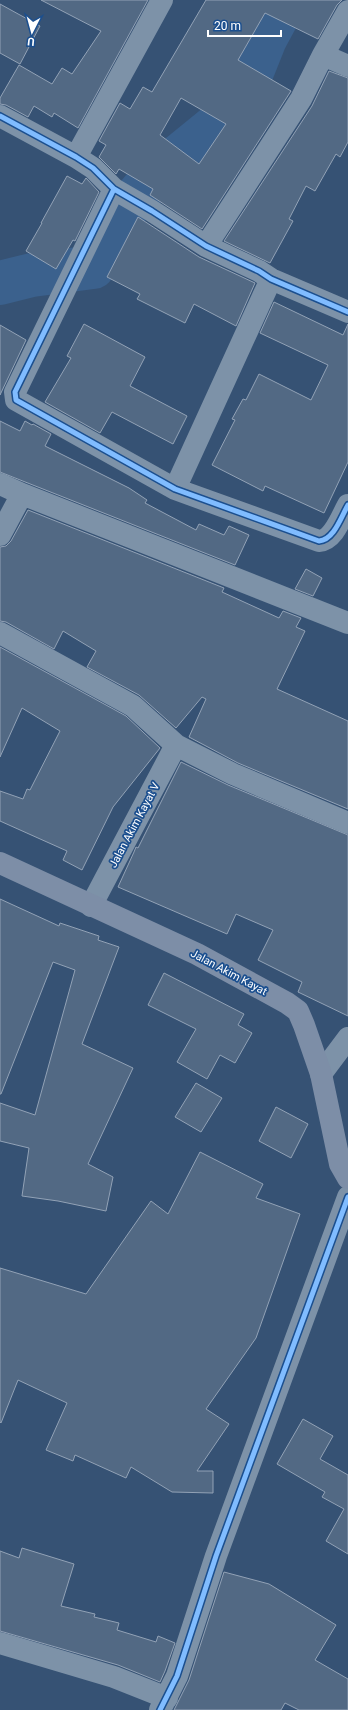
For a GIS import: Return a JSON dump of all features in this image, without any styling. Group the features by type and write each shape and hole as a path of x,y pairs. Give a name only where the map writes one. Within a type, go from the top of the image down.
{"main road":[{"name":"Jalan Akim Kayat","path":"0,863 197,954 294,1007 301,1017 321,1074 340,1164 348,1178"}],"street":[{"path":"76,157 162,0"},
{"path":"206,246 301,99 323,55 348,11"},
{"path":"323,55 348,66"},
{"path":"0,116 76,157 92,168 116,190 206,246 259,271 271,279 348,312"},
{"path":"116,190 64,289 15,392 16,400 175,489 319,541 324,541 330,537 348,505"},
{"path":"175,489 271,279"},
{"path":"0,484 348,623"},
{"path":"0,535 22,494"},
{"path":"0,634 133,706 176,745 233,774 348,823"},
{"name":"Jalan Akim Kayat V","path":"91,906 176,745"},
{"path":"321,1074 348,1038"},
{"path":"0,1643 114,1677 164,1704 177,1676 219,1548 348,1197"}],"building":[{"path":"41,0 148,0 78,128 54,113 52,117 34,106 28,117 6,105 0,104 0,98 19,65 52,84 62,68 72,74 101,31"},
{"path":"206,0 342,0 337,5 318,39 265,13 238,60 291,91 202,229 150,195 153,189 119,169 116,174 99,157 106,145 99,141 120,103 130,109 143,87 152,92","holes":["181,98 226,124 199,164 160,135"]},
{"path":"0,4 40,26 20,64 0,53"},
{"path":"329,71 348,78 348,142 340,157 336,154 315,191 306,186 289,219 293,221 270,263 224,241 312,106"},
{"path":"67,176 82,184 86,178 99,192 75,241 73,240 56,269 26,251"},
{"path":"138,217 199,257 255,283 236,326 194,304 185,323 137,299 140,294 107,277"},
{"path":"274,302 343,335 348,324 348,462 324,513 265,486 263,491 212,465 235,420 232,419 243,399 246,400 259,374 311,400 328,365 260,333"},
{"path":"84,324 145,357 130,386 187,416 173,444 112,412 100,433 45,402 71,358 67,356"},
{"path":"0,325 26,340 0,395"},
{"path":"0,421 20,431 25,421 51,434 45,446 129,488 147,500 145,503 196,530 199,524 224,535 229,526 249,535 235,565 0,472"},
{"path":"28,510 224,588 222,592 279,618 283,611 301,618 296,627 305,631 277,689 348,721 348,809 238,763 189,737 206,699 202,697 176,728 139,695 87,667 96,651 63,631 54,649 6,622 0,621 0,547 6,546 11,541"},
{"path":"306,569 322,578 313,596 295,589"},
{"path":"0,647 126,716 160,748 113,807 82,870 63,860 67,851 0,821 0,791 23,799 27,789 30,790 60,731 22,708 0,757"},
{"path":"181,762 228,785 348,835 348,1016 298,992 302,982 258,960 273,930 236,914 227,934 118,887 136,847 138,848"},
{"path":"0,899 59,926 60,923 99,936 98,940 119,947 82,1044 133,1068 88,1164 113,1177 106,1211 58,1201 22,1196 29,1148 0,1141 0,1103 35,1115 75,970 53,962 0,1094"},
{"path":"164,973 244,1014 238,1025 252,1033 235,1063 220,1055 207,1079 177,1062 196,1029 148,1005"},
{"path":"196,1083 222,1098 201,1132 175,1117"},
{"path":"276,1107 308,1124 291,1158 259,1141"},
{"path":"200,1152 263,1184 256,1198 300,1214 256,1338 206,1409 229,1424 197,1471 213,1471 213,1493 172,1492 131,1467 126,1478 75,1455 73,1461 46,1450 67,1403 18,1380 1,1423 0,1422 0,1268 86,1294 151,1201 168,1214"},
{"path":"303,1419 333,1436 320,1459 348,1475 348,1554 326,1541 344,1509 322,1497 325,1492 277,1464"},
{"path":"22,1548 74,1564 61,1606 95,1614 94,1617 119,1623 117,1630 156,1642 158,1636 175,1643 160,1682 118,1665 0,1631 0,1551 19,1558"},
{"path":"224,1572 269,1584 336,1625 315,1660 348,1679 348,1710 299,1710 285,1703 281,1710 174,1710 189,1680"}],"waterway":[{"path":"0,283 32,275 93,267 118,219 153,177 218,124 245,89 265,39 286,0"}],"cycle path":[{"path":"0,116 76,157 93,168 114,189 152,211 206,246 259,271 271,279 348,312"},
{"path":"114,189 15,392 16,400 175,489 319,541 329,537 340,521 348,505"},
{"path":"160,1710 177,1676 216,1556 348,1197"}]}
